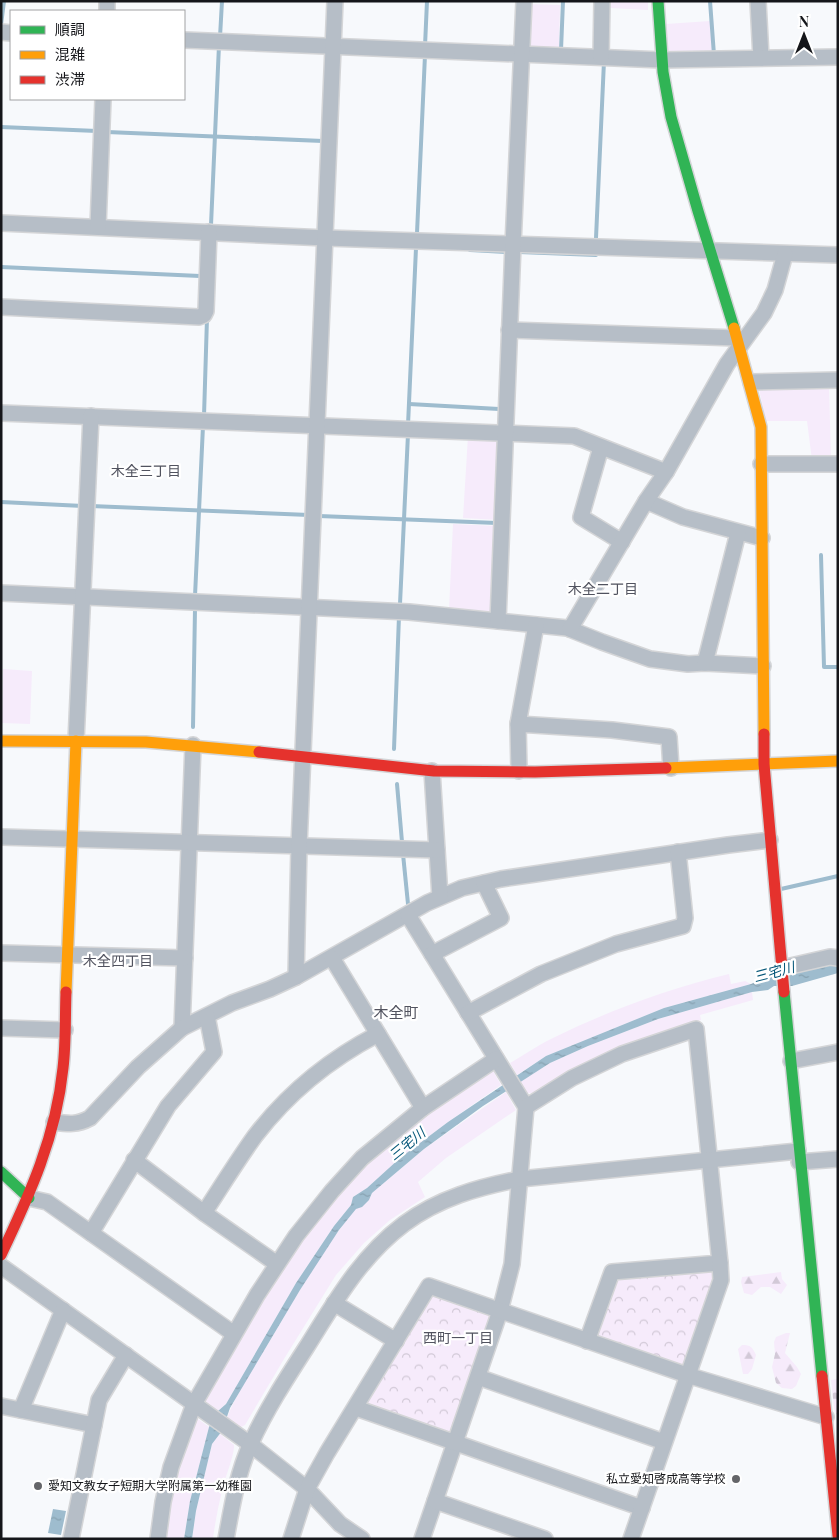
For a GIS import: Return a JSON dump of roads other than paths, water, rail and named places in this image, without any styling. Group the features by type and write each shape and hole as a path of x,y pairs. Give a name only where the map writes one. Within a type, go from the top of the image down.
{"street":[{"path":"296,977 299,846 335,1"},
{"path":"498,621 524,1"},
{"path":"600,57 602,1"},
{"path":"658,1 662,60 667,96 676,134 709,251 751,382 761,426 764,764 776,916 799,1157 838,1536"},
{"path":"758,1 761,58"},
{"path":"185,40 662,60 838,57"},
{"path":"98,227 104,100"},
{"path":"1,223 326,238 838,256"},
{"path":"1,308 199,317 204,315 206,311 209,232"},
{"path":"570,629 646,501 666,472 738,342 764,313 775,290 785,254"},
{"path":"509,330 738,342"},
{"path":"751,382 838,380"},
{"path":"1,413 574,436 666,472"},
{"path":"1,1255 29,1198 43,1159 54,1122 63,1068 91,416"},
{"path":"601,447 581,517 622,542"},
{"path":"762,464 838,464"},
{"path":"646,501 683,517 762,538"},
{"path":"705,663 738,533"},
{"path":"1,593 409,612 570,629 650,659 688,664 763,666"},
{"path":"519,771 518,724 536,625"},
{"path":"518,724 612,730 669,738 671,768"},
{"path":"1,741 150,742 432,771 671,768 838,760"},
{"path":"182,1028 193,745"},
{"path":"432,771 440,897"},
{"path":"1,837 437,850"},
{"path":"54,1122 74,1125 90,1118 138,1067 182,1028 232,1003 296,977 440,897 462,888 501,879 770,840"},
{"path":"468,1013 541,974 616,944 683,926 685,918 678,852"},
{"path":"432,954 501,918 484,883"},
{"path":"408,915 524,1104 520,1179 512,1264 500,1311 422,1539"},
{"path":"1,953 185,958"},
{"path":"782,968 830,957 838,958"},
{"path":"332,958 422,1108"},
{"path":"91,1233 168,1106 214,1052 208,1016"},
{"path":"1,1028 65,1030"},
{"path":"524,1104 622,1054 696,1029 721,1280 631,1539"},
{"path":"204,1213 256,1136 287,1099 354,1046 378,1034"},
{"path":"791,1061 838,1052"},
{"path":"158,1539 163,1502 172,1467 198,1407 234,1334 296,1236 332,1191 362,1158 422,1108 499,1064"},
{"path":"226,1539 234,1490 250,1444 275,1396 348,1281 374,1249 405,1224 454,1196 491,1184 520,1179 710,1160 799,1157 838,1159"},
{"path":"134,1160 204,1213 277,1264"},
{"path":"1,1172 29,1198 47,1202 234,1334"},
{"path":"588,1341 612,1272 720,1263"},
{"path":"1,1266 250,1444 307,1489 340,1524 362,1539"},
{"path":"291,1539 307,1489 428,1286 687,1375 826,1417"},
{"path":"334,1303 396,1341"},
{"path":"21,1410 63,1310"},
{"path":"71,1539 99,1400 126,1355"},
{"path":"478,1377 664,1442"},
{"path":"1,1406 94,1425"},
{"path":"356,1408 642,1508"},
{"path":"435,1501 545,1539"}],"water":[{"path":"826,962 838,963 836,965 838,965 838,973 792,986 774,986 768,990 752,992 658,1019 550,1063 483,1106 424,1149 372,1193 369,1200 362,1207 356,1209 339,1230 300,1290 230,1408 222,1431 212,1444 196,1511 192,1539 184,1539 190,1501 209,1427 218,1411 226,1404 296,1283 334,1226 351,1205 353,1197 367,1188 400,1158 448,1122 546,1056 664,1008 777,975 819,968"},
{"path":"53,1509 66,1511 61,1535 48,1533"}],"waterway":[{"path":"1,25 4,1"},
{"path":"220,37 222,1"},
{"path":"425,46 427,1"},
{"path":"561,50 563,1"},
{"path":"710,1 714,55"},
{"path":"211,225 219,45"},
{"path":"417,233 425,55"},
{"path":"596,238 604,61"},
{"path":"1,127 97,131"},
{"path":"107,132 323,141"},
{"path":"408,425 416,248 420,248"},
{"path":"470,250 506,252"},
{"path":"519,252 596,255"},
{"path":"1,267 200,276"},
{"path":"204,416 207,318"},
{"path":"409,404 499,409"},
{"path":"195,596 203,426"},
{"path":"400,604 408,434"},
{"path":"1,502 83,506"},
{"path":"91,506 309,515"},
{"path":"319,516 497,523"},
{"path":"821,555 824,667 838,667"},
{"path":"193,727 195,609"},
{"path":"394,749 399,616"},
{"path":"397,784 402,842"},
{"path":"403,854 408,904"},
{"path":"781,889 838,876"}],"place":[{"name":"私立愛知啓成高等学校","path":"736,1479"},
{"name":"愛知文教女子短期大学附属第一幼稚園","path":"38,1486"}],"district":[{"name":"木全三丁目","path":"146,471"},
{"name":"木全二丁目","path":"603,589"},
{"name":"木全四丁目","path":"118,961"},
{"name":"木全町","path":"396,1013"},
{"name":"西町一丁目","path":"458,1338"}],"water label":[{"name":"三宅川","path":"774,972"},
{"name":"三宅川","path":"407,1144"}]}
